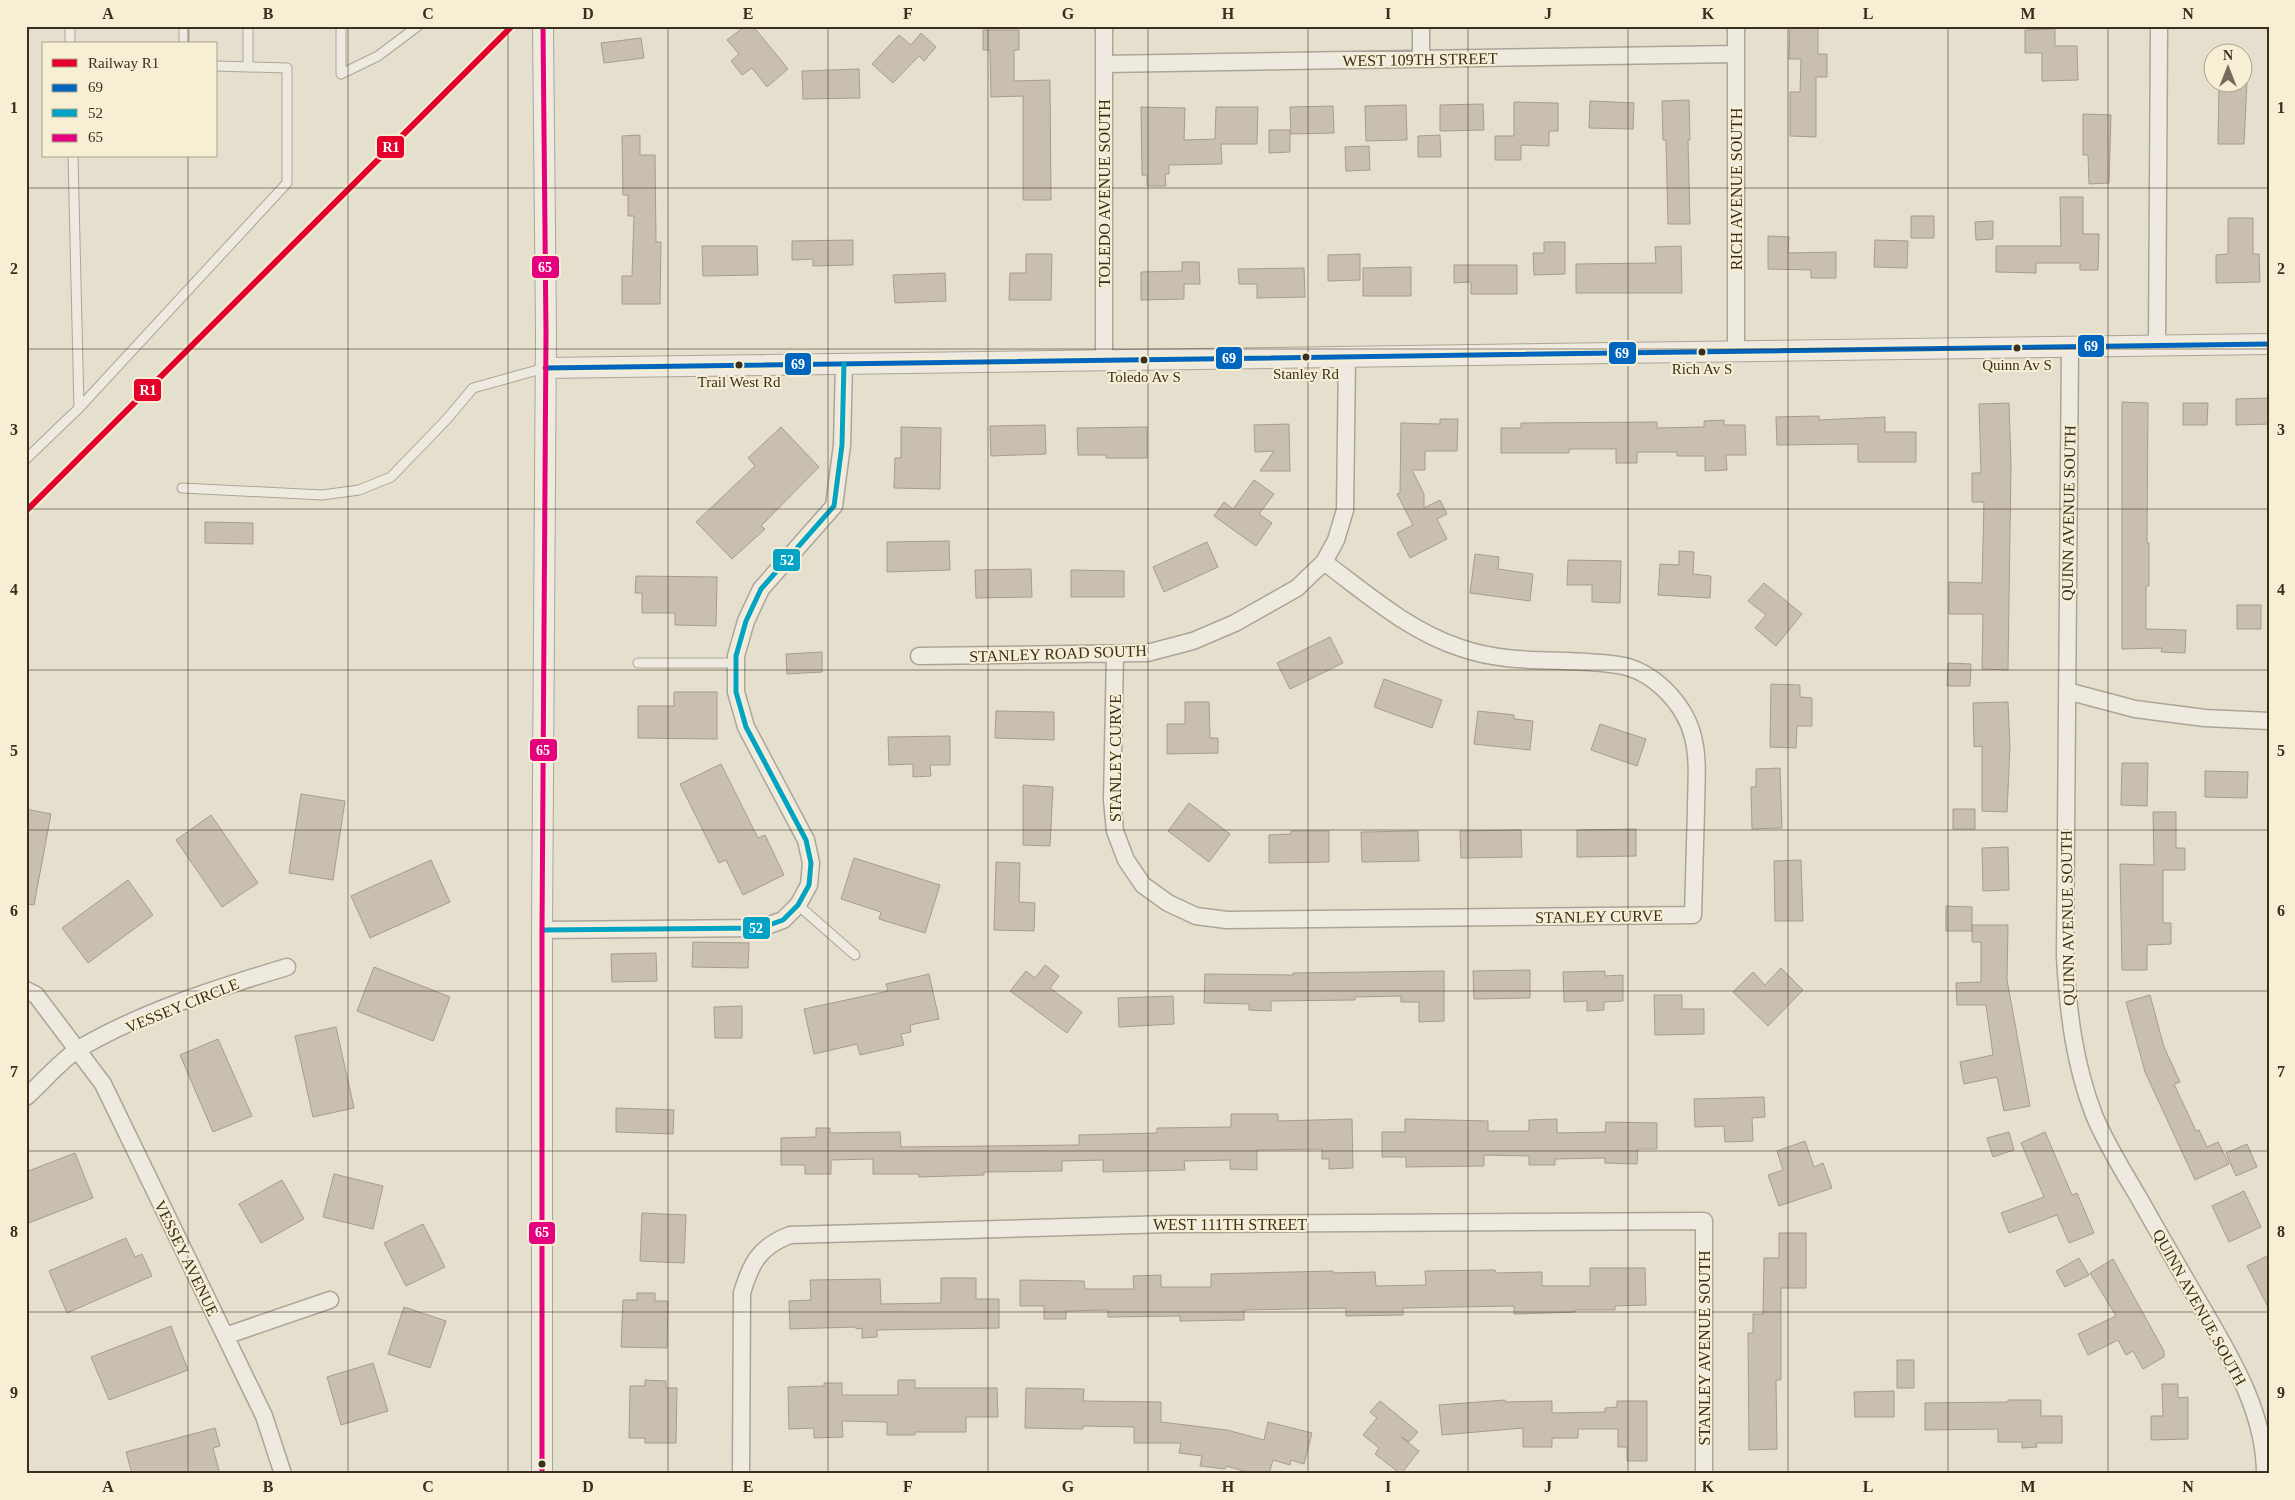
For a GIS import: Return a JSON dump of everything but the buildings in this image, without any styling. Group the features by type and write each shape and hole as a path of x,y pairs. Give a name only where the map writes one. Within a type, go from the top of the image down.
{"street":[{"path":"542,1474 542,930 546,368 543,26"},
{"name":"TOLEDO AVENUE SOUTH","path":"1104,26 1104,360"},
{"path":"1421,26 1421,59"},
{"name":"RICH AVENUE SOUTH","path":"1736,26 1736,351"},
{"path":"2157,346 2159,26"},
{"name":"WEST 109TH STREET","path":"1104,64 1736,54"},
{"path":"546,368 2269,344"},
{"name":"QUINN AVENUE SOUTH","path":"2070,347 2065,956 2068,1010 2077,1064 2095,1116 2120,1165 2231,1358 2247,1392 2258,1426 2265,1474"},
{"name":"STANLEY ROAD SOUTH","path":"919,656 1147,652 1193,642 1235,623 1297,588 1324,562 1336,540 1345,510 1347,357"},
{"path":"542,930 761,928 783,920 798,904 809,885 811,862 806,840 746,727 736,692 736,663 746,621 761,589 834,506 842,445 844,364"},
{"name":"STANLEY CURVE","path":"1115,654 1112,800 1115,831 1126,860 1143,885 1168,903 1196,916 1226,920 1693,915 1697,763 1693,737 1685,712 1667,691 1646,675 1621,665 1538,661 1499,657 1462,649 1424,634 1324,562"},
{"path":"2067,691 2136,708 2204,718 2269,721"},
{"name":"VESSEY CIRCLE","path":"26,1097 79,1049 146,1017 216,988 288,967"},
{"name":"VESSEY AVENUE","path":"26,990 36,995 79,1049 103,1084 264,1416 283,1474"},
{"name":"WEST 111TH STREET","path":"741,1474 742,1293 749,1270 761,1251 774,1241 790,1235 1169,1224 1704,1221"},
{"name":"STANLEY AVENUE SOUTH","path":"1704,1221 1704,1474"},
{"path":"225,1336 330,1300"}],"lane":[{"path":"70,26 70,42"},
{"path":"184,26 184,42"},
{"path":"248,26 248,67"},
{"path":"341,26 342,74 378,56 418,26"},
{"path":"26,459 79,408 287,183 287,68 218,66"},
{"path":"73,158 79,408"},
{"path":"182,488 322,495 359,490 391,477 447,419 473,388 546,368"},
{"path":"638,663 736,663"},
{"path":"798,904 855,955"}],"rail line":[{"name":"R1","path":"26,511 512,26"}],"transit line":[{"name":"65","path":"542,1474 542,930 546,333 543,26"},
{"name":"69","path":"545,368 2269,344"},
{"name":"52","path":"542,930 761,928 783,920 798,905 809,885 811,863 806,840 746,727 736,692 736,656 746,621 761,589 834,506 842,445 844,364"}],"place":[{"name":"Quinn Av S","path":"2017,348"},
{"name":"Rich Av S","path":"1702,352"},
{"name":"Stanley Rd","path":"1306,357"},
{"name":"Toledo Av S","path":"1144,360"},
{"name":"Trail West Rd","path":"739,365"}]}
